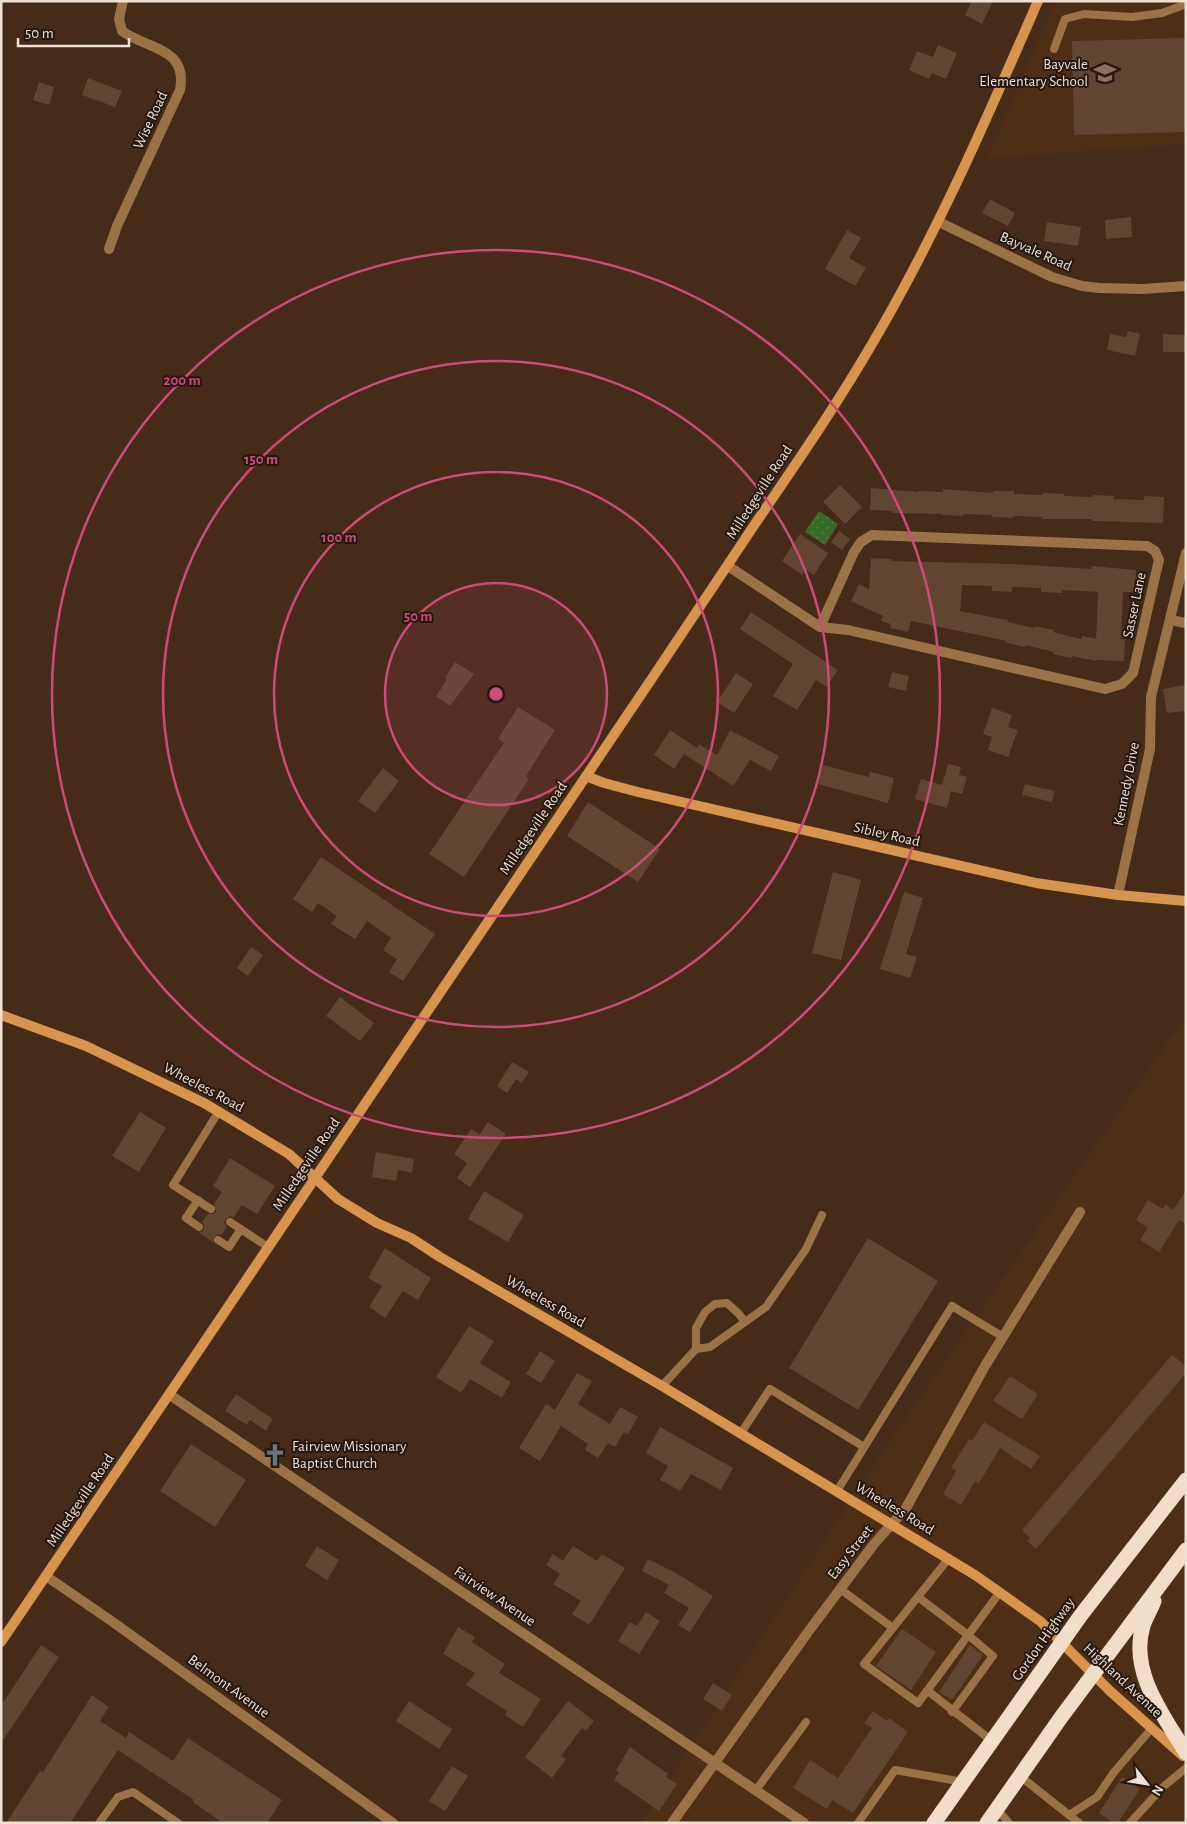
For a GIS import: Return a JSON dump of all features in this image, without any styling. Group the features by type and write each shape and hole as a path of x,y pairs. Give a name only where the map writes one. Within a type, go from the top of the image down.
{"highway":[{"name":"Gordon Highway","path":"934,1823 1087,1608 1186,1480"},
{"path":"987,1823 1093,1674 1184,1555"},
{"path":"1163,1580 1143,1626 1140,1647 1143,1673 1154,1700 1186,1754"}],"street":[{"name":"Wise Road","path":"109,249 117,226 180,90 182,80 176,60 168,53 122,31 119,19 123,1"},
{"name":"Milledgeville Road","path":"1,1642 170,1395 837,401 872,344 939,222 969,160 1038,1"},
{"name":"Bayvale Road","path":"939,222 1052,277 1082,286 1143,289 1186,286"},
{"name":"Sasser Lane","path":"728,566 820,627 848,630 1105,689 1122,684 1133,673 1160,560 1156,551 1147,546 872,535 861,542 854,552 820,627"},
{"name":"Kennedy Drive","path":"1118,895 1150,749 1151,697 1186,554"},
{"path":"1170,620 1186,623"},
{"name":"Sibley Road","path":"586,776 604,784 1026,881 1118,895 1186,901"},
{"name":"Wheeless Road","path":"1,1016 86,1046 180,1090 219,1111 289,1154 338,1199 377,1222 411,1238 440,1257 662,1386 949,1558 1040,1621 1062,1643"},
{"name":"Easy Street","path":"672,1823 840,1589 906,1508 984,1366 1080,1212"},
{"name":"Fairview Avenue","path":"170,1395 804,1823"},
{"name":"Belmont Avenue","path":"46,1576 393,1823"},
{"name":"Highland Avenue","path":"1062,1643 1093,1674 1186,1758"}],"lane":[{"path":"1054,49 1065,19 1084,14 1132,17 1162,13 1184,5"},
{"path":"211,1209 173,1185 219,1111"},
{"path":"198,1200 186,1218 199,1227"},
{"path":"662,1386 696,1349 710,1347 766,1307 806,1249 822,1216"},
{"path":"230,1222 268,1247"},
{"path":"218,1240 229,1247 241,1229"},
{"path":"696,1349 696,1328 704,1312 714,1304 727,1303 746,1322"},
{"path":"837,1490 952,1306 1003,1337"},
{"path":"741,1433 770,1389 864,1446"},
{"path":"949,1558 864,1664 918,1703 946,1673 957,1657 968,1635 1000,1592"},
{"path":"840,1589 894,1628"},
{"path":"918,1597 993,1656 976,1672 952,1712"},
{"path":"928,1691 952,1712 992,1741"},
{"path":"756,1790 806,1722"},
{"path":"1069,1815 1097,1798 1114,1772 1152,1728"},
{"path":"1130,1823 1163,1787 1186,1768"},
{"path":"858,1823 895,1770 963,1782"},
{"path":"1020,1776 1079,1823"},
{"path":"100,1823 118,1797 133,1792 178,1823"},
{"path":"997,1809 1009,1823"}],"shaded area":[{"name":"Bayvale Elementary School","path":"1056,1 1186,1 1186,144 988,158"},
{"path":"1186,1016 1186,1823 641,1823 884,1450"}],"green space":[{"path":"819,511 838,524 825,545 805,532"}],"building":[{"path":"972,1 993,1 982,24 965,15"},
{"path":"1186,38 1186,132 1074,135 1072,41"},
{"path":"938,45 957,53 946,79 932,73 929,79 909,70 917,51 933,57"},
{"path":"88,78 122,91 115,107 82,95"},
{"path":"39,82 54,87 49,105 33,100"},
{"path":"990,199 1015,213 1008,226 982,213"},
{"path":"1131,217 1132,237 1106,239 1105,220"},
{"path":"1047,222 1081,227 1078,246 1044,241"},
{"path":"847,230 861,238 849,258 866,268 855,286 825,269"},
{"path":"1128,331 1140,334 1135,356 1107,350 1110,334 1126,337"},
{"path":"1163,334 1186,335 1186,352 1163,352"},
{"path":"840,485 862,507 845,524 823,502"},
{"path":"871,488 918,492 943,492 943,489 993,493 993,491 1014,491 1014,494 1043,495 1043,493 1093,497 1093,495 1114,496 1114,499 1144,500 1144,496 1164,497 1163,523 1092,521 1092,519 1042,519 1042,517 1013,516 1013,518 992,517 992,515 963,514 963,516 893,513 893,511 870,510"},
{"path":"839,531 850,539 842,550 831,542"},
{"path":"800,534 828,553 814,575 806,570 802,575 782,561"},
{"path":"871,558 891,559 891,561 1013,564 1091,569 1092,566 1136,570 1135,592 1123,592 1121,639 1125,639 1124,661 1096,661 1072,656 1071,658 1025,645 1025,647 1006,643 1007,641 911,621 908,632 890,628 891,624 881,621 883,616 851,601 859,584 869,589","holes":["962,585 992,586 992,591 1012,592 1012,587 1041,588 1041,592 1062,593 1062,590 1098,592 1096,639 1082,636 1081,639 1053,632 1054,630 1035,626 1035,628 1007,622 1008,620 960,611"]},
{"path":"751,612 838,670 826,687 816,680 797,710 773,696 793,664 740,629"},
{"path":"455,662 474,674 450,706 436,696 447,680 445,678"},
{"path":"892,672 909,676 906,691 888,687"},
{"path":"736,673 753,684 734,713 717,702"},
{"path":"1186,685 1186,711 1167,713 1163,689"},
{"path":"518,707 555,730 526,776 529,779 464,877 429,854 504,743 498,739"},
{"path":"992,708 1012,715 1008,727 1018,730 1008,757 988,750 992,737 983,734"},
{"path":"670,730 697,748 699,744 717,755 730,730 779,756 771,771 750,760 733,786 684,754 674,769 654,755"},
{"path":"948,764 961,767 959,775 967,777 962,794 951,791 947,808 915,799 921,779 942,785"},
{"path":"823,765 869,777 870,772 894,778 888,803 818,784"},
{"path":"383,768 399,781 375,813 358,801"},
{"path":"1025,784 1055,791 1052,802 1022,795"},
{"path":"588,802 660,849 638,882 567,836"},
{"path":"321,857 435,934 403,981 389,972 397,959 383,950 391,938 367,921 355,939 331,924 337,916 318,903 312,912 293,899"},
{"path":"833,872 861,880 841,960 812,953"},
{"path":"904,892 923,898 906,954 917,957 910,978 880,969"},
{"path":"251,947 263,955 248,976 237,968"},
{"path":"340,997 374,1023 360,1041 326,1016"},
{"path":"512,1062 529,1072 522,1083 516,1079 507,1093 497,1086"},
{"path":"140,1112 166,1128 139,1172 112,1156"},
{"path":"488,1122 506,1134 470,1187 457,1178 467,1163 454,1154 471,1129 480,1134"},
{"path":"376,1152 414,1159 412,1173 398,1170 396,1181 372,1177"},
{"path":"230,1158 275,1186 257,1214 242,1205 233,1218 230,1216 226,1219 224,1222 227,1227 221,1235 218,1234 214,1237 213,1242 199,1233 204,1230 202,1222 208,1214 216,1212 214,1204 222,1192 213,1186"},
{"path":"484,1191 524,1215 508,1242 468,1219"},
{"path":"1186,1191 1186,1224 1179,1220 1159,1252 1140,1240 1148,1228 1136,1220 1148,1200 1163,1209 1166,1204 1173,1210"},
{"path":"868,1238 938,1281 858,1410 789,1368"},
{"path":"385,1248 431,1278 418,1300 403,1291 385,1318 369,1307 382,1286 368,1278"},
{"path":"469,1326 494,1341 480,1363 511,1382 502,1398 470,1379 461,1393 436,1377"},
{"path":"540,1351 555,1361 541,1383 526,1374"},
{"path":"1172,1355 1186,1366 1186,1373 1036,1549 1027,1541 1030,1538 1022,1530"},
{"path":"577,1373 592,1381 578,1404 610,1424 620,1407 638,1417 628,1434 624,1432 615,1447 608,1443 598,1458 585,1450 588,1444 561,1426 540,1461 519,1448 546,1404 555,1410"},
{"path":"1010,1376 1038,1394 1022,1419 993,1401"},
{"path":"236,1394 273,1419 266,1431 250,1420 247,1425 225,1411"},
{"path":"984,1422 1040,1456 1031,1469 1000,1448 979,1483 975,1481 961,1505 943,1494 956,1471 951,1468 969,1439 972,1441"},
{"path":"660,1427 733,1468 721,1490 691,1474 680,1491 660,1480 668,1466 646,1453"},
{"path":"191,1444 246,1480 215,1527 160,1491"},
{"path":"317,1546 339,1560 327,1580 305,1566"},
{"path":"573,1546 597,1561 602,1554 625,1568 589,1625 572,1614 581,1601 553,1584 560,1574 546,1565 553,1554 563,1561"},
{"path":"648,1559 676,1573 713,1596 690,1632 678,1625 689,1608 664,1593 669,1585 642,1571"},
{"path":"646,1612 660,1621 639,1654 618,1641 630,1622 637,1626"},
{"path":"458,1627 475,1637 472,1642 505,1664 499,1673 541,1699 523,1727 505,1715 507,1711 466,1685 475,1673 443,1654"},
{"path":"902,1629 936,1652 911,1690 876,1666"},
{"path":"41,1645 59,1657 1,1743 1,1706"},
{"path":"970,1645 983,1655 952,1700 939,1692"},
{"path":"713,1683 732,1695 722,1711 703,1699"},
{"path":"92,1695 109,1707 100,1721 126,1738 129,1732 173,1761 188,1738 282,1800 267,1823 223,1823 193,1802 194,1800 118,1750 70,1823 6,1823 40,1771 43,1772"},
{"path":"409,1701 452,1729 439,1749 396,1721"},
{"path":"568,1701 594,1721 586,1731 582,1728 561,1756 566,1759 552,1778 525,1757"},
{"path":"873,1711 887,1721 889,1718 908,1732 853,1813 832,1800 827,1809 793,1788 810,1760 838,1778 872,1728 864,1723"},
{"path":"630,1747 668,1774 666,1777 677,1784 659,1811 614,1780 619,1772 616,1770"},
{"path":"452,1766 468,1776 445,1811 429,1801"},
{"path":"1122,1777 1140,1789 1118,1823 1114,1823 1099,1813"}],"place":[{"name":"Bayvale Elementary School","path":"1105,73"},
{"name":"Fairview Missionary Baptist Church","path":"275,1455"}]}
